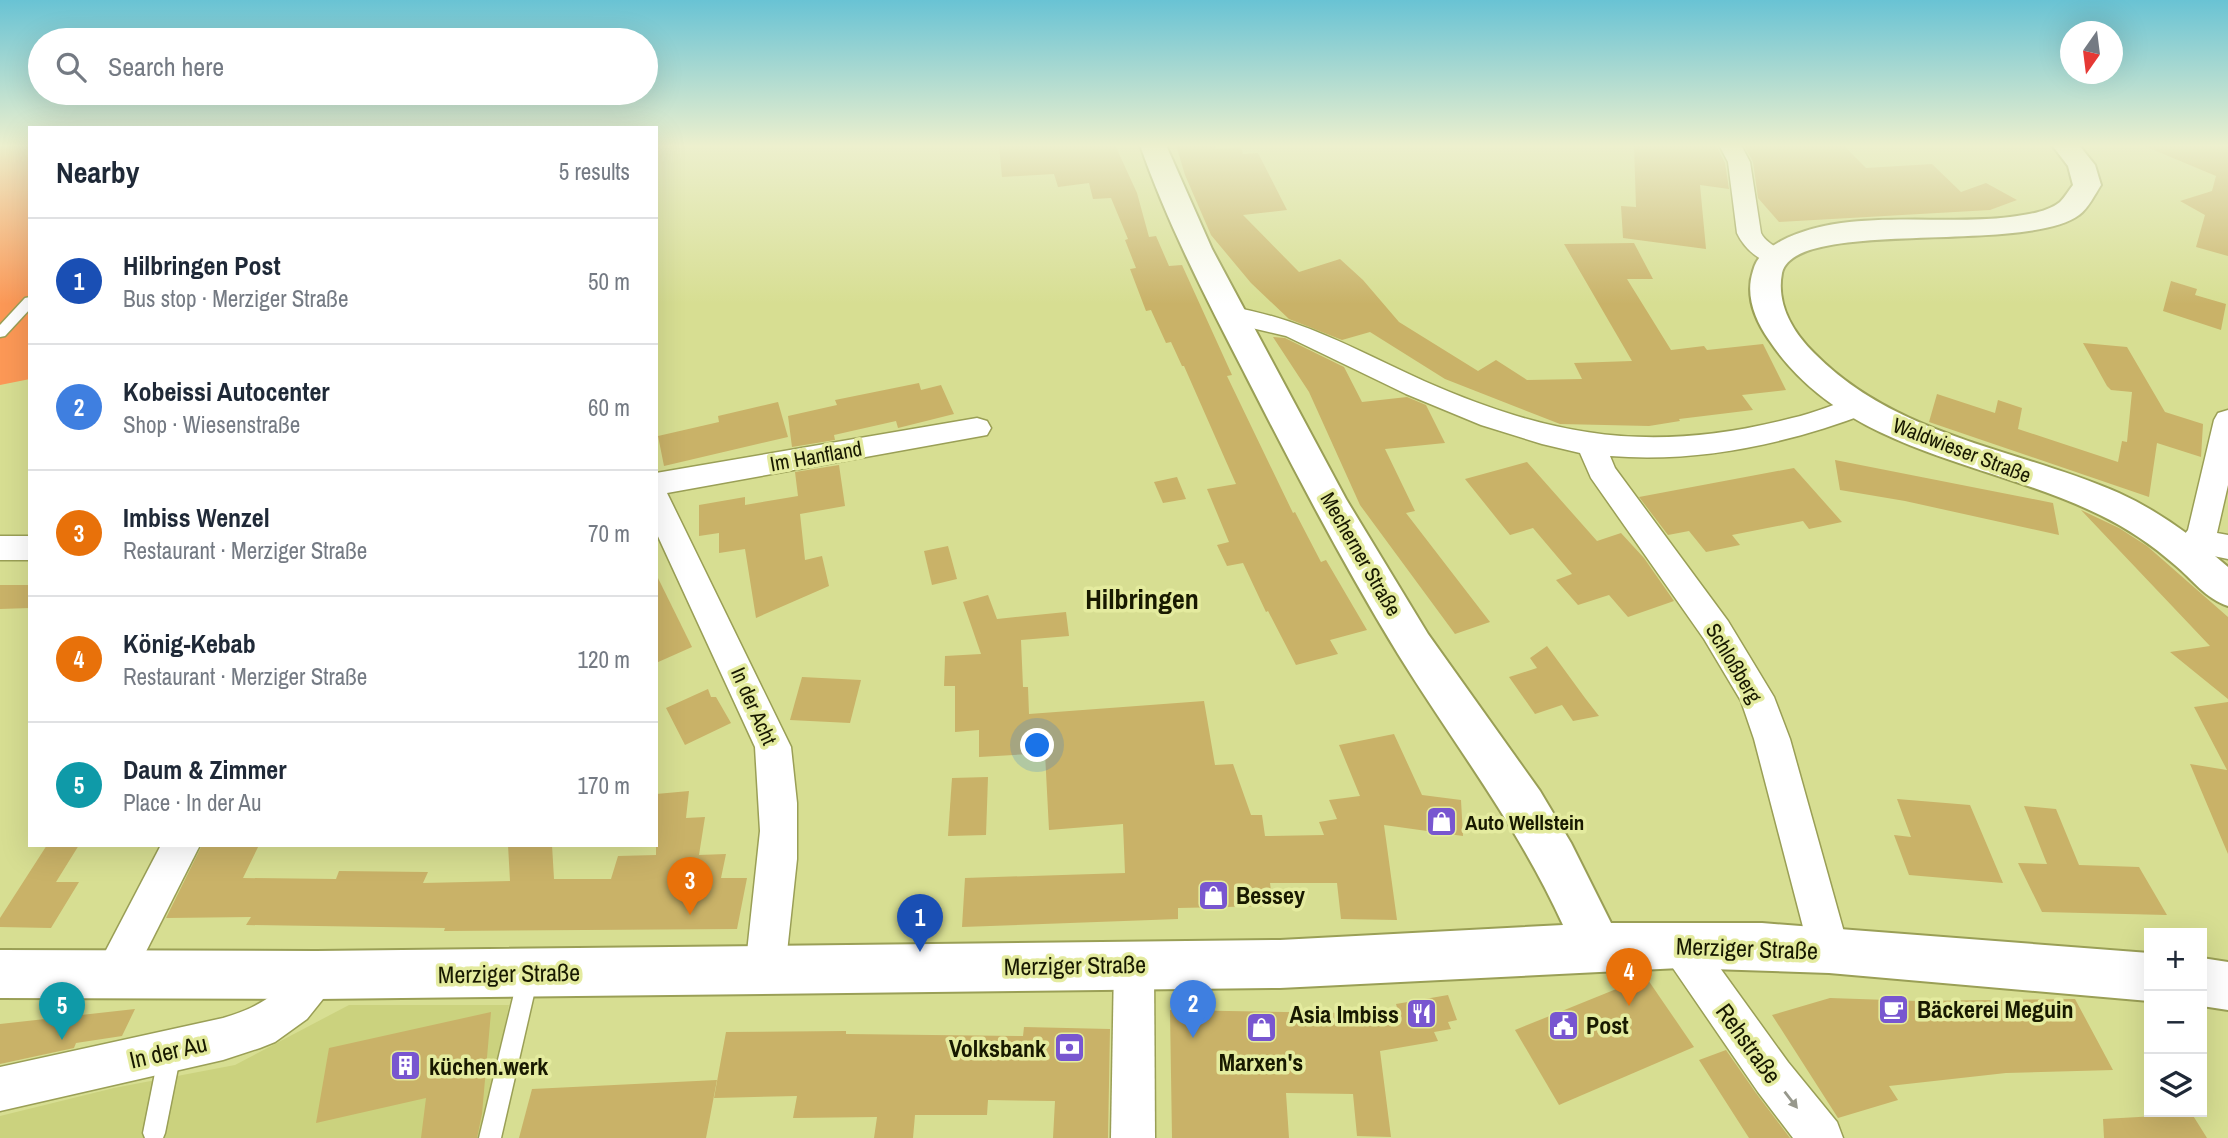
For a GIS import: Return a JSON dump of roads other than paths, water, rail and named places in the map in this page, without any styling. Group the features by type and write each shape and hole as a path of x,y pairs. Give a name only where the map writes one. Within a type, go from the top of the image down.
{"main road":[{"name":"Mecherner Straße","path":"1173,198 1195,247 1330,503 1415,645 1539,830 1567,881 1597,947"},
{"path":"1775,257 1812,239 1855,231 2002,228 2039,222 2066,212 2081,198"},
{"name":"Waldwieser Straße","path":"1775,257 1767,271 1765,292 1770,313 1797,357 1858,406 1903,431 1941,446 2114,506 2192,547 2228,591"},
{"name":"Merziger Straße","path":"0,974 317,975 1280,964 1680,945 1829,950 2144,977"},
{"path":"2207,983 2228,986"}],"street":[{"path":"1744,198 1749,233 1753,242 1775,257"},
{"path":"1231,315 1270,320 1303,332 1393,377 1451,402 1560,438 1592,445 1672,446 1747,438 1800,427 1858,406"},
{"name":"Im Hanfland","path":"658,484 976,428"},
{"path":"2192,547 2203,530 2225,439"},
{"name":"Schloßberg","path":"1592,445 1601,471 1737,661 1757,697 1772,740 1829,950"},
{"name":"In der Acht","path":"658,503 773,747 779,778 779,826 765,971"},
{"path":"2192,547 2228,547"},
{"path":"0,548 28,548"},
{"path":"113,975 180,847"},
{"name":"Rehstraße","path":"1680,945 1773,1077 1821,1138"},
{"path":"1133,1138 1134,964"},
{"name":"In der Au","path":"0,1089 170,1051 260,1027 292,1005 317,975"}],"lane":[{"path":"0,333 28,303"},
{"path":"490,1138 529,972"},
{"path":"155,1133 170,1051"}],"place":[{"name":"Auto Wellstein","path":"1442,822"},
{"name":"Bessey","path":"1213,895"},
{"name":"Imbiss Wenzel","path":"690,915"},
{"name":"Hilbringen Post","path":"920,952"},
{"name":"König-Kebab","path":"1629,1006"},
{"name":"Bäckerei Meguin","path":"1894,1009"},
{"name":"Asia Imbiss","path":"1422,1014"},
{"name":"Post","path":"1563,1025"},
{"name":"Marxen's","path":"1261,1028"},
{"name":"Kobeissi Autocenter","path":"1193,1038"},
{"name":"Daum & Zimmer","path":"62,1040"},
{"name":"Volksbank","path":"1069,1048"},
{"name":"küchen.werk","path":"406,1066"}],"district":[{"name":"Hilbringen","path":"1142,599"}]}
